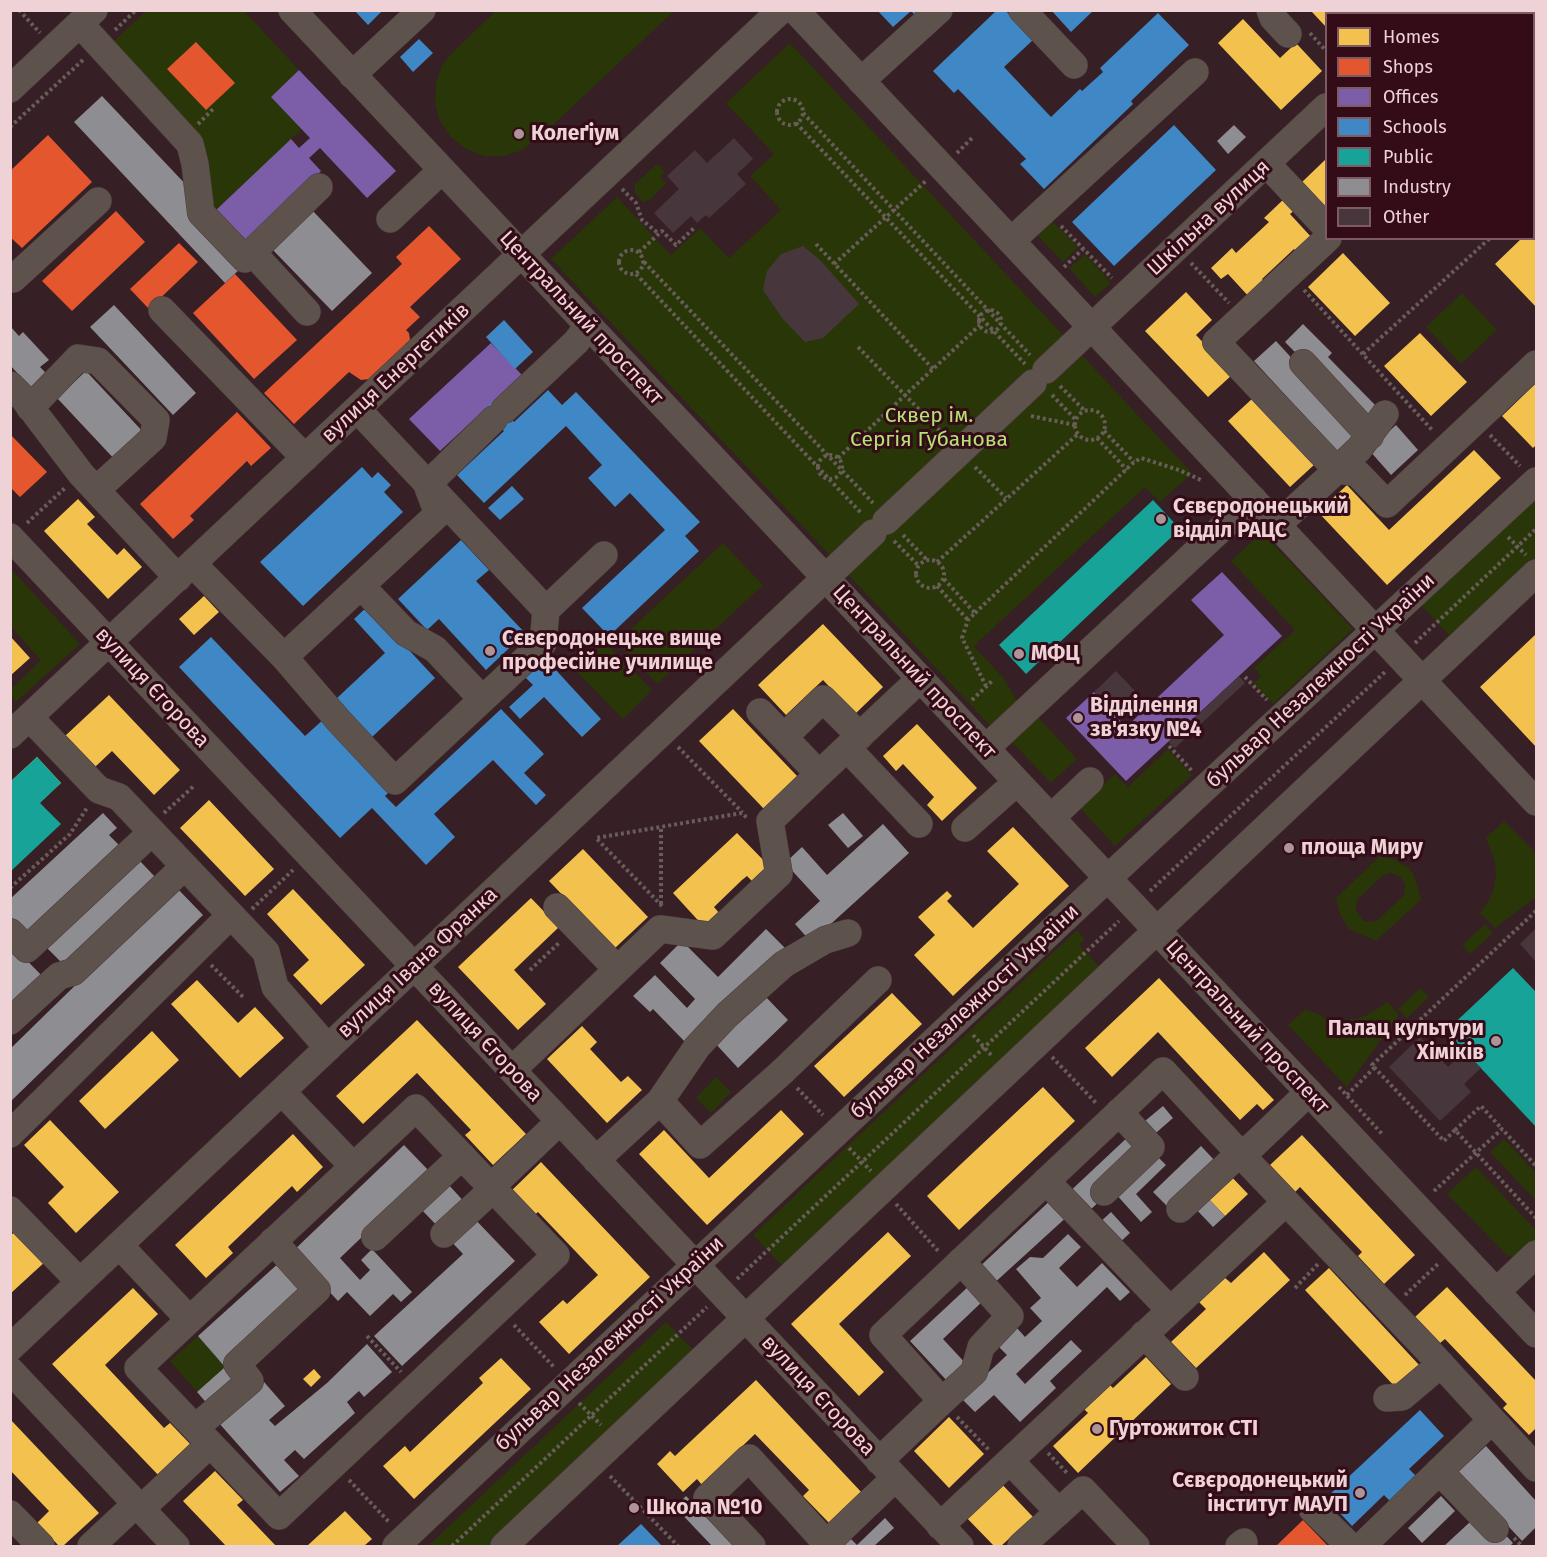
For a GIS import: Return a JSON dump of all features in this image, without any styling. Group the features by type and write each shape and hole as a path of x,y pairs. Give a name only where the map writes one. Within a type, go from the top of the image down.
{"street":[{"name":"Центральний проспект","path":"292,10 1536,1335"},
{"path":"352,75 422,10"},
{"name":"вулиця Енергетиків","path":"20,726 781,10"},
{"path":"795,10 1536,802"},
{"path":"861,81 939,10"},
{"path":"1022,10 1074,65"},
{"path":"10,89 87,17 99,44 190,144 201,213 245,259 320,187"},
{"path":"1011,240 1195,72"},
{"name":"Шкільна вулиця","path":"960,451 1325,109"},
{"path":"1267,164 1325,226"},
{"path":"390,219 442,170"},
{"path":"10,276 14,279 98,201"},
{"path":"1326,240 1216,342 1336,470 1357,472 1387,504 1536,364"},
{"path":"252,252 307,312"},
{"path":"162,310 305,458"},
{"path":"428,485 576,342 588,326"},
{"path":"30,408 78,358 98,361 156,420 153,438 88,482"},
{"path":"1277,525 1336,470 1377,425 1303,363"},
{"path":"10,385 88,482 284,657 395,781 543,643 546,610 604,555"},
{"path":"357,409 546,610"},
{"name":"вулиця Івана Франка","path":"10,1348 826,578 880,524 960,451"},
{"name":"бульвар Незалежності України","path":"400,1543 836,1132 1536,481"},
{"path":"284,657 438,514 428,485"},
{"path":"986,748 1253,500"},
{"name":"вулиця Єгорова","path":"18,531 109,642 960,1546"},
{"path":"504,1546 1422,680 1533,566"},
{"path":"362,587 406,633 435,648 482,699"},
{"path":"512,1070 660,928 713,936 779,874 770,821 920,679"},
{"path":"784,737 823,699 853,742 919,824"},
{"path":"760,712 819,774"},
{"path":"20,726 99,790 119,797 266,952 275,987 328,1048"},
{"path":"965,828 1017,782"},
{"path":"1051,818 1090,782"},
{"path":"10,932 27,949 150,830"},
{"path":"10,1021 59,976 73,972 184,867"},
{"path":"557,907 617,969"},
{"path":"10,1134 196,949 234,919"},
{"path":"596,1160 660,1101 697,1047 735,1008 784,964 825,940 848,933"},
{"path":"660,1101 700,1145 782,1072 878,980"},
{"path":"942,1401 883,1335 1163,1071 1285,1203 1441,1364 1536,1468"},
{"path":"282,1092 353,1166"},
{"path":"1180,1209 1309,1092"},
{"path":"416,1108 556,1255 279,1516 138,1368 353,1166 416,1108"},
{"path":"1104,1192 1151,1146 1115,1116"},
{"path":"444,1234 560,1122"},
{"path":"375,1237 462,1156"},
{"path":"1046,1181 1170,1310"},
{"path":"940,1526 1285,1203"},
{"path":"10,1210 80,1282"},
{"path":"91,1546 139,1506 203,1436 250,1381 237,1364 317,1290 273,1241"},
{"path":"120,1245 189,1319"},
{"path":"1496,1292 1536,1254"},
{"path":"752,1546 706,1498 749,1458 825,1545 942,1401 974,1372 981,1347 1010,1316 999,1292 958,1264"},
{"path":"1144,1334 1185,1377"},
{"path":"1387,1398 1401,1397 1441,1364"},
{"path":"10,1370 176,1546"},
{"path":"1362,1546 1492,1420"},
{"path":"1007,1463 1059,1512"},
{"path":"1440,1471 1495,1529"},
{"path":"1021,1546 1083,1490 1136,1546"},
{"path":"1312,1509 1350,1546"},
{"path":"10,1514 41,1546"}],"path":[{"path":"19,10 40,33"},
{"path":"10,127 136,10"},
{"path":"791,99 802,107 803,113 802,118 789,125 778,118 777,111 784,101 791,99"},
{"path":"803,113 1000,324 1076,423 1078,434"},
{"path":"796,123 993,331 1041,376 1085,411 1099,413 1105,421 1104,431 1097,438 1087,439 1078,434"},
{"path":"834,264 941,166"},
{"path":"612,195 621,188 636,203 642,220 659,234"},
{"path":"1045,209 1116,283"},
{"path":"639,252 662,231 676,245 694,228"},
{"path":"1363,354 1488,240"},
{"path":"816,244 933,369"},
{"path":"919,566 880,524 842,470 644,262 639,252 630,249 625,251 619,259 619,265 625,273 636,274 830,479 880,524 927,560 937,562 944,569 944,579 975,613"},
{"path":"1063,268 1083,249"},
{"path":"636,274 643,267 644,262"},
{"path":"1190,262 1243,317"},
{"path":"1290,274 1448,447"},
{"path":"988,311 980,318 980,325 985,331 993,331 1000,324"},
{"path":"838,458 980,325"},
{"path":"858,346 1006,498"},
{"path":"1004,410 1076,423"},
{"path":"1076,423 1085,411"},
{"path":"1476,420 1536,481"},
{"path":"1104,431 1134,462"},
{"path":"937,562 1078,434"},
{"path":"1097,438 1127,470"},
{"path":"818,467 821,459 828,455 838,458 842,470 837,477 830,479"},
{"path":"986,686 962,638 968,620 1134,462 1141,458 1179,470 1209,483"},
{"path":"18,531 88,482"},
{"path":"1493,521 1533,566"},
{"name":"бульвар Незалежності України","path":"452,1546 1536,529"},
{"path":"927,560 919,566 916,576 918,581 927,587 937,586 944,579"},
{"path":"937,586 968,620"},
{"path":"1245,677 1267,701"},
{"path":"967,705 993,680"},
{"path":"1169,746 1200,779"},
{"path":"682,750 750,822"},
{"path":"150,830 195,785"},
{"path":"10,888 70,834 99,790"},
{"path":"596,838 742,813"},
{"path":"661,827 661,905"},
{"path":"590,832 688,933"},
{"path":"286,862 301,878"},
{"path":"234,919 293,870"},
{"path":"1536,911 1372,1065 1444,1141 1482,1106 1536,1166"},
{"path":"530,970 576,927"},
{"path":"196,949 244,998"},
{"path":"958,1019 1008,1073"},
{"path":"1052,1057 1115,1116"},
{"path":"1347,1095 1375,1067"},
{"path":"782,1072 884,1188 958,1264"},
{"path":"1434,1191 1502,1128"},
{"path":"1455,1130 1536,1218"},
{"path":"1295,1288 1331,1251"},
{"path":"1389,1309 1441,1260"},
{"path":"499,1309 567,1385 591,1416 616,1441"},
{"path":"367,1336 416,1388"},
{"path":"942,1401 1007,1463"},
{"path":"1034,1438 1083,1490"},
{"path":"334,1464 400,1543"},
{"path":"610,1476 678,1546"}],"green space":[{"path":"497,10 674,11 538,139 522,150 504,156 484,156 466,149 451,137 440,121 435,103 436,83 442,65"},
{"path":"146,11 244,11 299,70 271,97 302,129 215,211 204,198 210,176 210,166 205,146 199,136 113,42"},
{"name":"Сквер ім. Сергія Губанова","path":"790,43 1192,473 1160,502 1145,487 974,646 1004,679 1017,701 998,734 551,259 617,197 671,255 700,228 729,258 781,210 750,176 774,154 726,103"},
{"path":"657,164 665,172 660,177 666,183 651,199 643,202 635,193 635,184"},
{"path":"1049,218 1078,247 1063,262 1034,232"},
{"path":"1085,254 1111,283 1095,297 1069,268"},
{"path":"1462,293 1497,330 1461,364 1426,327"},
{"path":"1536,494 1536,559 1452,638 1420,604"},
{"path":"1262,532 1353,629 1273,704 1254,683 1261,676 1254,668 1295,630 1231,561"},
{"path":"723,543 763,585 657,684 617,642"},
{"path":"11,569 80,644 16,702 11,696 11,689 41,660 11,627"},
{"path":"605,642 652,690 623,719 576,671"},
{"path":"1034,713 1077,759 1051,783 1008,738"},
{"path":"1168,749 1192,775 1115,846 1079,807 1115,774 1128,787"},
{"path":"1504,821 1536,853 1536,897 1495,928 1480,913 1494,888 1496,872 1486,838"},
{"path":"1380,856 1396,860 1409,868 1414,875 1421,900 1376,941 1349,929 1340,914 1336,898","holes":["1389,873 1399,876 1405,885 1404,895 1379,919 1373,922 1364,921 1356,911 1357,900 1381,877"]},
{"path":"1485,924 1493,933 1470,954 1462,945"},
{"path":"1077,930 1085,939 1079,945 1099,966 790,1274 753,1235"},
{"path":"1420,988 1429,997 1407,1018 1398,1009"},
{"path":"1388,1002 1399,1015 1347,1087 1288,1025 1306,1009 1326,1018 1355,1019 1367,1015"},
{"path":"716,1077 731,1092 711,1113 696,1098"},
{"path":"1504,1139 1536,1173 1536,1201 1490,1152"},
{"path":"1476,1167 1536,1230 1536,1247 1517,1259 1507,1255 1447,1194"},
{"path":"666,1322 700,1357 500,1546 428,1546"},
{"path":"198,1336 225,1367 197,1392 170,1361"}],"building: Homes":[{"path":"1314,10 1386,10 1384,12 1325,12 1325,26 1312,12"},
{"path":"1484,10 1531,10 1533,12 1482,12"},
{"path":"1535,15 1536,16 1536,67 1535,66"},
{"path":"1243,19 1280,58 1296,43 1322,71 1281,110 1218,43"},
{"path":"1325,160 1325,209 1301,183"},
{"path":"1286,197 1297,208 1290,214 1313,239 1298,253 1294,249 1262,279 1266,284 1251,299 1228,274 1221,279 1211,268 1232,248 1236,253 1269,222 1264,218"},
{"path":"1535,234 1536,307 1495,264 1520,240 1535,240"},
{"path":"1343,253 1390,303 1355,336 1308,287"},
{"path":"1186,292 1212,320 1196,335 1233,374 1208,397 1145,331"},
{"path":"1420,333 1467,382 1431,416 1384,366"},
{"path":"1536,383 1536,445 1533,448 1502,416"},
{"path":"1253,398 1315,464 1290,487 1228,421"},
{"path":"1474,450 1501,478 1387,585 1318,512 1347,485 1389,530"},
{"path":"78,499 95,517 87,524 117,555 124,548 142,567 108,599 44,531"},
{"path":"204,596 219,612 194,635 179,619"},
{"path":"823,624 883,687 855,714 823,680 786,715 758,685"},
{"path":"1536,634 1536,747 1480,687"},
{"path":"10,636 30,658 10,676"},
{"path":"109,695 180,770 154,795 112,751 95,767 65,736"},
{"path":"733,709 798,777 764,809 699,741"},
{"path":"917,724 977,788 942,821 927,805 934,797 903,764 896,771 883,756"},
{"path":"37,757 61,783 10,830 10,782"},
{"path":"209,800 274,869 245,896 180,828"},
{"path":"1013,827 1069,886 953,996 914,955 935,935 918,917 947,891 952,896 947,901 973,928 1019,884 987,851"},
{"path":"737,833 770,867 754,883 747,876 742,880 714,907 720,914 705,928 673,893"},
{"path":"583,849 648,917 614,949 549,881"},
{"path":"293,889 365,965 321,1005 293,975 309,960 267,914"},
{"path":"531,898 559,927 514,970 546,1004 518,1030 458,967"},
{"path":"1159,978 1274,1100 1263,1110 1257,1104 1240,1120 1158,1032 1112,1077 1085,1048"},
{"path":"197,980 238,1023 255,1007 284,1038 240,1078 171,1004"},
{"path":"892,993 922,1024 844,1097 814,1066"},
{"path":"417,1020 526,1134 493,1165 465,1135 471,1130 417,1073 363,1124 336,1096"},
{"path":"582,1026 597,1042 590,1049 621,1082 628,1076 642,1090 607,1123 547,1059"},
{"path":"152,1031 179,1060 105,1129 79,1101"},
{"path":"1043,1087 1075,1121 959,1230 927,1196"},
{"path":"781,1110 804,1134 707,1225 639,1154 664,1130 709,1178"},
{"path":"50,1120 119,1192 76,1233 48,1203 64,1187 24,1145"},
{"path":"293,1134 323,1167 297,1192 292,1186 228,1247 233,1253 206,1278 175,1245"},
{"path":"1302,1135 1415,1255 1384,1284 1358,1256 1362,1252 1300,1187 1295,1192 1270,1165"},
{"path":"541,1162 650,1277 569,1354 539,1322 563,1300 567,1304 598,1275 538,1212 532,1217 509,1193"},
{"path":"1227,1172 1248,1194 1225,1216 1204,1194"},
{"path":"18,1229 47,1260 10,1294 10,1236"},
{"path":"888,1232 911,1256 839,1324 884,1372 859,1396 791,1324"},
{"path":"1264,1252 1290,1280 1196,1368 1171,1342 1206,1309 1198,1301 1224,1277 1231,1283"},
{"path":"1329,1268 1420,1366 1396,1388 1305,1290"},
{"path":"1447,1287 1536,1381 1536,1428 1529,1435 1503,1408 1507,1404 1445,1339 1440,1343 1415,1317"},
{"path":"133,1288 158,1314 105,1365 164,1428 170,1423 193,1447 161,1478 52,1364"},
{"name":"Гуртожиток СТІ","path":"1146,1357 1171,1384 1078,1473 1053,1446 1088,1413 1080,1405 1106,1381 1113,1388"},
{"path":"501,1358 531,1389 414,1499 383,1466 405,1446 410,1452 483,1383 479,1378"},
{"path":"314,1369 321,1377 311,1387 303,1379"},
{"path":"756,1380 864,1495 832,1526 803,1496 809,1490 755,1434 702,1485 697,1479 683,1492 657,1464 670,1451 675,1456"},
{"path":"949,1417 984,1454 949,1488 914,1451"},
{"path":"10,1419 99,1513 63,1546 59,1546 37,1523 49,1511 10,1470"},
{"path":"215,1471 243,1500 237,1505 276,1546 226,1546 183,1501"},
{"path":"998,1480 1033,1517 1001,1546 994,1546 962,1513"},
{"path":"345,1511 372,1539 364,1546 307,1546"}],"building: Shops":[{"path":"196,42 235,83 206,110 167,69"},
{"path":"48,135 92,182 22,248 10,237 10,171"},
{"path":"116,211 145,242 72,311 42,281"},
{"path":"429,226 461,259 410,307 420,317 406,330 410,340 370,379 361,380 349,372 294,424 264,393 402,264 396,257"},
{"path":"179,243 198,262 149,309 130,289"},
{"path":"235,274 297,340 254,379 193,313"},
{"path":"237,412 271,448 251,466 247,461 190,516 194,520 173,539 140,504"},
{"path":"10,434 47,472 20,497 10,487"},
{"path":"1303,1520 1328,1546 1276,1546"}],"building: Offices":[{"path":"299,70 396,171 367,198 320,148 309,158 321,171 245,243 215,211 291,139 299,148 310,138 271,97"},
{"path":"491,343 522,375 440,451 409,419"},
{"path":"1222,572 1282,636 1126,781 1066,718 1094,692 1126,727 1224,635 1191,600"}],"building: Schools":[{"path":"354,10 383,10 368,25"},
{"path":"877,10 924,10 917,17 911,11 893,27"},
{"path":"997,10 1005,10 1033,40 1004,67 1051,117 1080,89 1082,91 1103,72 1100,68 1158,13 1189,45 1131,101 1133,104 1044,189 1020,164 1026,159 958,89 954,93 933,71"},
{"path":"1051,10 1094,10 1071,32"},
{"path":"419,39 433,53 413,72 400,57"},
{"path":"1174,125 1216,170 1114,266 1072,222"},
{"path":"504,320 533,352 515,369 486,337"},
{"path":"548,390 562,405 576,392 700,522 685,536 699,551 609,636 582,608 665,530 630,493 615,507 588,478 602,465 566,426 484,503 457,475 504,431 484,409 494,400 514,422"},
{"path":"362,467 372,478 378,472 391,485 384,492 403,512 303,606 260,562"},
{"path":"512,486 524,499 500,520 488,508"},
{"path":"461,540 489,570 476,581 525,633 486,670 439,619 427,630 398,599"},
{"path":"368,606 435,678 372,737 336,699 385,653 354,619"},
{"path":"211,637 305,736 324,719 391,790 385,796 396,807 501,709 544,754 524,773 546,795 536,805 493,760 434,814 455,837 426,865 372,808 340,838 179,667"},
{"path":"542,655 601,719 582,737 544,697 520,719 509,707 533,685 522,674"},
{"path":"1420,1410 1444,1436 1409,1469 1417,1477 1391,1502 1384,1495 1352,1526 1326,1498"},
{"path":"641,1524 662,1546 617,1546"}],"building: Public":[{"path":"1153,500 1180,529 1026,674 999,645"},
{"path":"37,757 61,783 40,803 61,824 10,872 10,782"},
{"name":"Палац культури Хіміків","path":"1513,968 1536,992 1536,1127 1446,1031"}],"building: Industry":[{"path":"102,96 191,190 240,269 225,283 74,122"},
{"path":"1234,125 1246,137 1228,154 1217,141"},
{"path":"1535,155 1536,157 1536,195 1535,194"},
{"path":"312,210 372,273 332,311 271,248"},
{"path":"114,305 196,393 173,415 90,327"},
{"path":"1303,324 1332,353 1328,357 1377,407 1363,421 1285,342"},
{"path":"10,326 19,336 23,332 49,360 40,367 50,377 34,392 10,365"},
{"path":"1276,341 1365,438 1343,458 1254,361"},
{"path":"86,371 147,436 118,463 57,398"},
{"path":"1396,425 1418,450 1391,475 1369,450"},
{"path":"103,813 117,828 109,835 124,850 27,939 10,921 10,899"},
{"path":"843,813 863,836 848,848 828,825"},
{"path":"883,824 909,853 811,942 795,924 820,901 785,863 802,847 827,875"},
{"path":"140,861 157,879 65,966 47,948"},
{"path":"176,887 203,915 10,1102 10,1049"},
{"path":"766,929 785,948 687,1044 653,1009 650,1012 633,996 655,975 687,1008 695,999 660,963 682,941 718,977"},
{"path":"10,943 44,978 10,1011"},
{"path":"764,995 788,1020 738,1068 714,1042"},
{"path":"1163,1106 1173,1118 1149,1139 1139,1126"},
{"path":"1131,1134 1144,1147 1101,1200 1089,1211 1065,1196"},
{"path":"404,1145 430,1172 340,1258 360,1280 370,1270 361,1260 372,1249 412,1292 401,1302 393,1294 370,1316 347,1292 338,1301 292,1252"},
{"path":"1201,1146 1217,1163 1169,1208 1153,1192"},
{"path":"1155,1154 1166,1165 1136,1194 1152,1212 1141,1222 1114,1192"},
{"path":"447,1183 469,1207 442,1231 420,1208"},
{"path":"1204,1194 1225,1216 1213,1227 1192,1205"},
{"path":"1054,1197 1070,1214 991,1286 976,1270"},
{"path":"1111,1212 1130,1233 1117,1245 1098,1224"},
{"path":"471,1215 515,1261 402,1366 374,1336 463,1254 447,1237"},
{"path":"1068,1234 1081,1247 1059,1268 1077,1287 1102,1263 1130,1292 1120,1301 1107,1287 1016,1374 1025,1384 1071,1340 1082,1351 1050,1381 1056,1388 1020,1422 994,1395 975,1412 961,1398 1007,1355 998,1346 1017,1328 1025,1337 1042,1321 1030,1308 1041,1298 1016,1269 1030,1257 1043,1258"},
{"path":"281,1261 309,1291 225,1367 198,1336"},
{"path":"970,1285 984,1300 943,1339 968,1366 949,1383 910,1341"},
{"path":"367,1344 392,1372 364,1397 359,1391 347,1402 355,1413 304,1459 295,1450 284,1460 299,1476 280,1492 218,1422 264,1382 285,1406 269,1420 275,1426 327,1383"},
{"path":"225,1367 238,1381 210,1407 197,1392"},
{"path":"1486,1446 1536,1501 1536,1527 1522,1541 1458,1472"},
{"path":"686,1496 734,1546 712,1546 675,1507"},
{"path":"1441,1496 1455,1511 1422,1543 1408,1528"},
{"path":"885,1518 894,1528 874,1546 835,1546 847,1535 857,1545"},
{"path":"1470,1522 1502,1531 1513,1543 1510,1546 1444,1546"}],"building: Other":[{"path":"734,138 753,159 737,174 746,184 709,218 706,215 697,223 691,216 673,233 654,213 679,189 667,176 695,150 707,163"},
{"path":"803,246 820,260 859,304 823,338 805,342 782,318 763,290 767,271 781,254"},
{"path":"1116,671 1135,691 1113,712 1094,692"},
{"path":"1239,676 1245,683 1175,748 1169,742"},
{"path":"1536,928 1536,962 1520,944"},
{"path":"1420,1037 1448,1067 1464,1051 1481,1068 1464,1084 1471,1092 1440,1121 1389,1067"}],"place":[{"name":"Колеґіум","path":"519,134"},
{"name":"Сєвєродонецький відділ РАЦС","path":"1161,519"},
{"name":"Сєвєродонецьке вище професійне училище","path":"490,651"},
{"name":"МФЦ","path":"1019,654"},
{"name":"Відділення зв'язку №4","path":"1078,718"},
{"name":"площа Миру","path":"1289,848"},
{"name":"Палац культури Хіміків","path":"1496,1041"},
{"name":"Гуртожиток СТІ","path":"1097,1429"},
{"name":"Сєвєродонецький інститут МАУП","path":"1360,1493"},
{"name":"Школа №10","path":"634,1508"}]}
